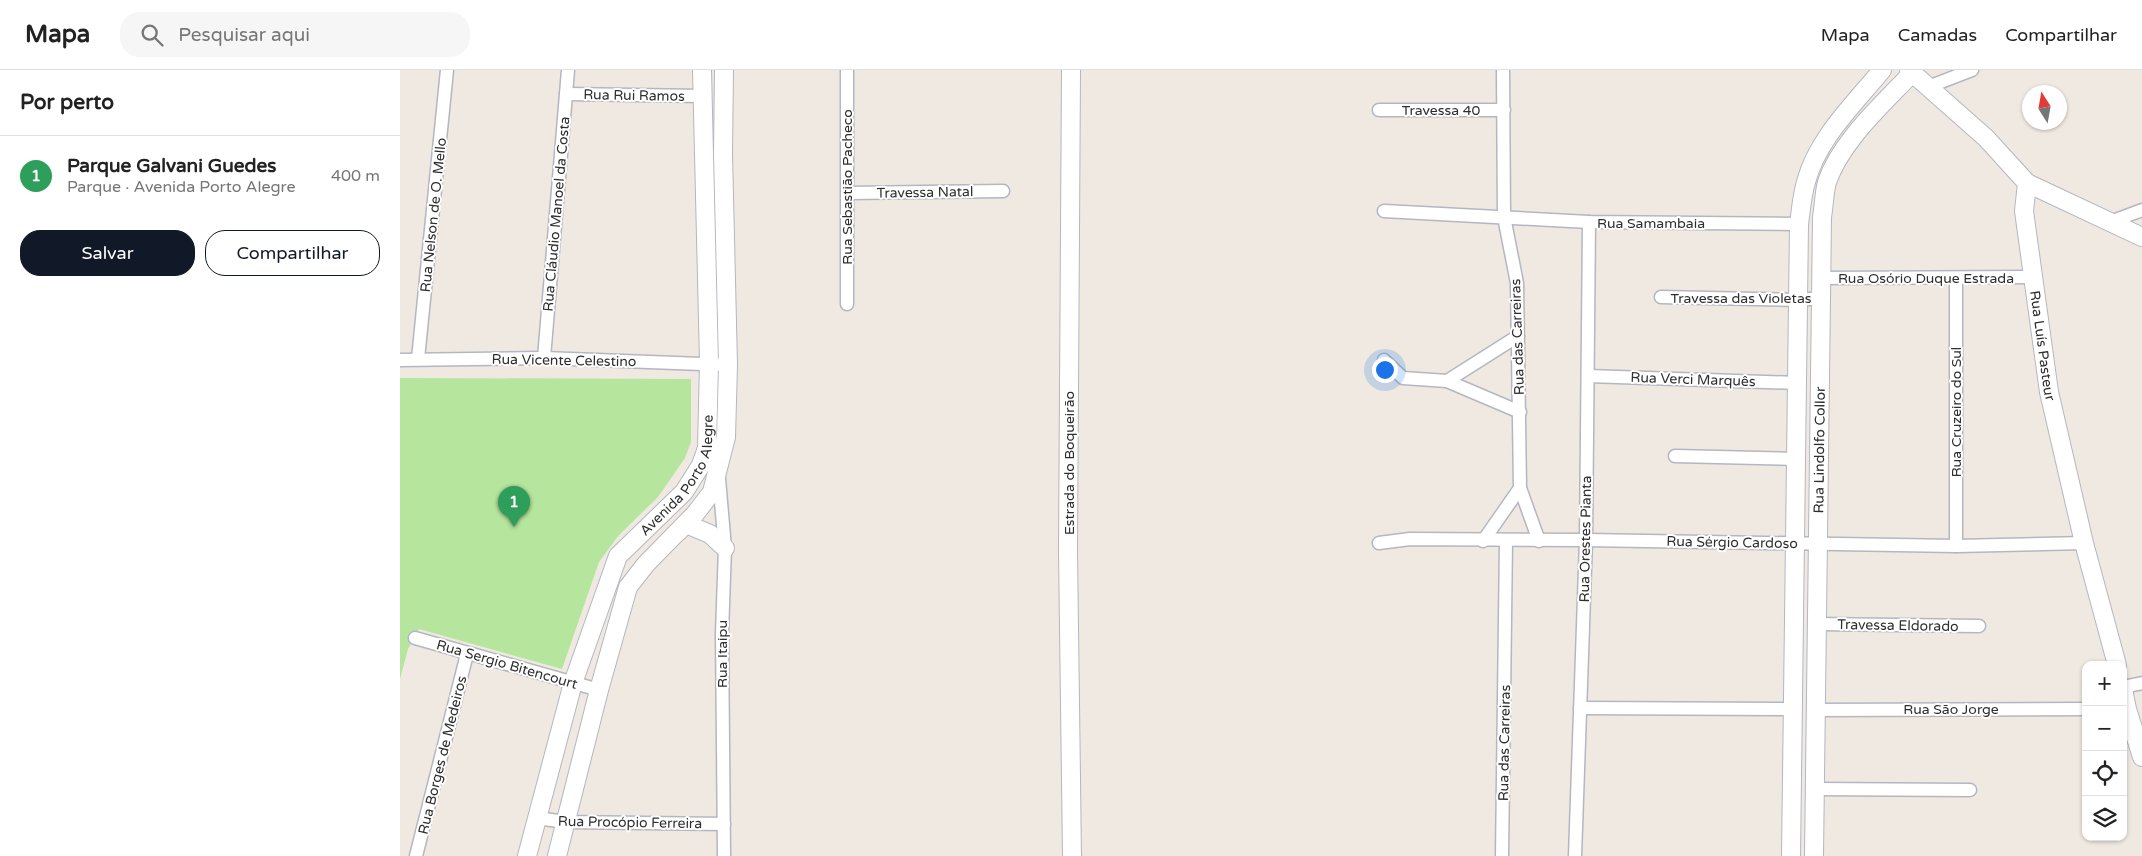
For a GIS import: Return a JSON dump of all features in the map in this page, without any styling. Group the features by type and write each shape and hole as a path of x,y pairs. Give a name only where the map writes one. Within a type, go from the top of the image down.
{"street":[{"name":"Rua Nelson de O. Mello","path":"418,360 447,70"},
{"name":"Rua Cláudio Manoel da Costa","path":"544,358 568,70"},
{"name":"Avenida Porto Alegre","path":"527,856 573,683 618,556 684,492 701,465 707,448 709,363 702,70"},
{"name":"Avenida Porto Alegre","path":"557,856 599,690 628,587 646,564 678,532 712,492 719,472 726,437 728,365 723,154 724,70"},
{"name":"Rua Sebastião Pacheco","path":"846,304 848,70"},
{"name":"Estrada do Boqueirão","path":"1071,70 1068,551 1072,856"},
{"name":"Rua das Carreiras","path":"1503,70 1504,216 1517,283 1520,488 1539,541"},
{"name":"Rua Lindolfo Collor","path":"1791,856 1799,224 1806,182 1815,157 1882,70"},
{"path":"1928,87 1972,70"},
{"path":"1910,71 1986,138 2027,183 2142,237"},
{"name":"Rua Lindolfo Collor","path":"1814,856 1822,217 1827,184 1834,166 1853,138 1910,71"},
{"name":"Rua Rui Ramos","path":"566,94 702,96"},
{"name":"Travessa 40","path":"1379,110 1504,110"},
{"path":"703,154 723,154"},
{"name":"Rua Luís Pasteur","path":"2027,183 2024,211 2031,277 2049,392 2084,543 2116,661"},
{"name":"Travessa Natal","path":"848,193 1003,191"},
{"path":"2110,222 2142,210"},
{"name":"Rua Samambaia","path":"1384,211 1589,222 1799,224"},
{"name":"Rua Orestes Pianta","path":"1575,856 1586,540 1589,222"},
{"name":"Rua Osório Duque Estrada","path":"1822,278 2031,277"},
{"name":"Rua Cruzeiro do Sul","path":"1956,278 1956,546"},
{"name":"Travessa das Violetas","path":"1661,297 1798,300 1821,298"},
{"path":"1447,382 1518,336"},
{"name":"Rua Vicente Celestino","path":"400,360 544,358 728,365"},
{"path":"1384,360 1403,378 1447,382 1520,412"},
{"name":"Rua Verci Marquês","path":"1588,376 1798,383"},
{"path":"1675,456 1796,459"},
{"path":"701,465 719,472"},
{"name":"Rua Itaipu","path":"719,472 725,548 722,633 724,856"},
{"path":"1483,541 1520,488"},
{"path":"678,532 686,524 710,534 725,548"},
{"name":"Rua Sérgio Cardoso","path":"1379,543 1410,540 1586,540 1956,546 2084,543"},
{"name":"Rua das Carreiras","path":"1502,856 1506,540"},
{"name":"Travessa Eldorado","path":"1817,624 1979,626"},
{"name":"Rua Sergio Bitencourt","path":"415,638 599,690"},
{"name":"Rua Borges de Medeiros","path":"416,856 467,654"},
{"path":"2127,687 2142,683"},
{"path":"1580,708 1793,709"},
{"name":"Rua São Jorge","path":"1816,710 2082,709"},
{"path":"2127,715 2142,757"},
{"path":"1815,789 1970,790"},
{"name":"Rua Procópio Ferreira","path":"536,818 566,822 724,824"}],"green space":[{"path":"400,378 691,379 691,442 685,458 658,497 618,536 599,562 562,669 419,629 408,649 400,679"}],"place":[{"name":"Parque Galvani Guedes","path":"514,527"}]}
